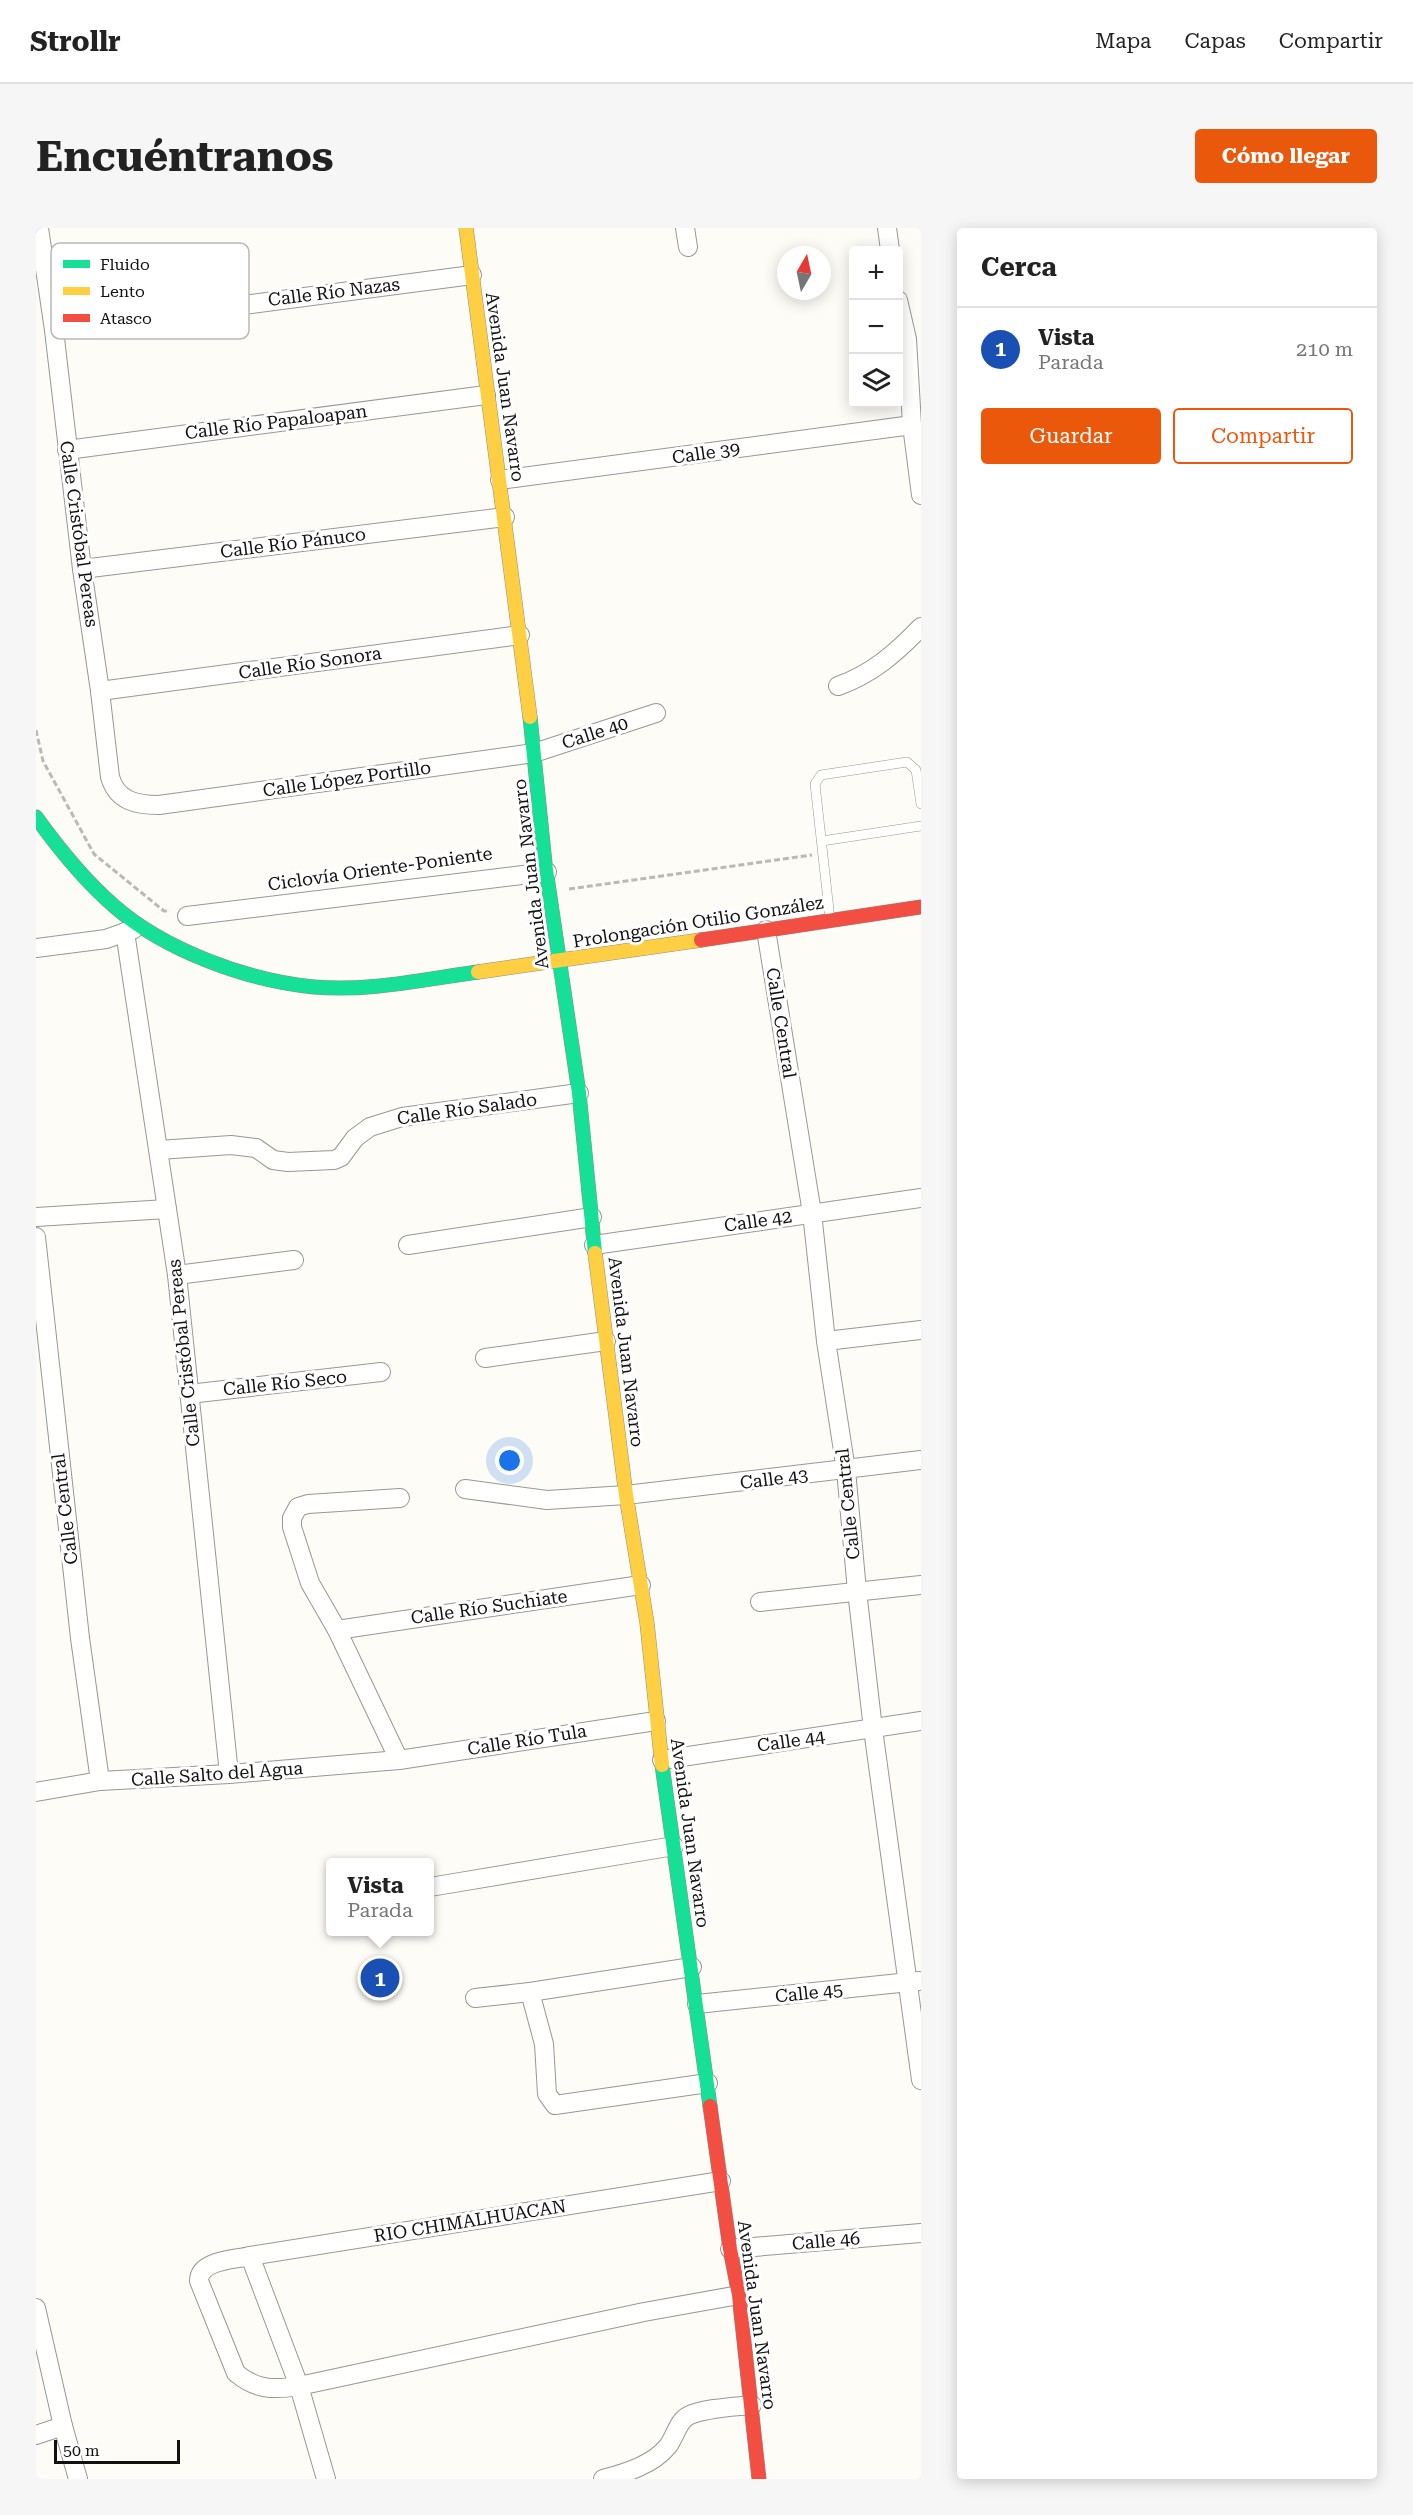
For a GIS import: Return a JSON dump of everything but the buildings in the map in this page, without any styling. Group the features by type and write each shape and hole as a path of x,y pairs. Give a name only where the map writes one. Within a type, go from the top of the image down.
{"main road":[{"name":"Avenida Juan Navarro","path":"465,228 486,395 505,517 547,872 579,1093 594,1245 626,1496 641,1586 656,1721 730,2249 739,2295 759,2479"},
{"name":"Prolongación Otilio González","path":"36,817 62,853 114,906 132,929 254,976 315,987 373,986 559,962 921,907"}],"street":[{"name":"Calle Cristóbal Pereas","path":"39,228 51,310"},
{"path":"685,228 688,247"},
{"path":"887,228 889,246"},
{"name":"Calle Río Nazas","path":"249,304 472,275"},
{"path":"903,322 907,339 912,425 921,495"},
{"name":"Calle Cristóbal Pereas","path":"55,339 82,569 113,786 128,801 159,805"},
{"name":"Calle Río Papaloapan","path":"67,450 486,395"},
{"name":"Calle 39","path":"500,480 912,425"},
{"name":"Calle Río Pánuco","path":"82,569 505,517"},
{"path":"838,686 855,680 876,668 921,627"},
{"name":"Calle Río Sonora","path":"100,691 520,635"},
{"name":"Calle 40","path":"534,753 656,713"},
{"name":"Calle López Portillo","path":"159,805 534,753"},
{"path":"181,913 547,872"},
{"name":"Calle Cristóbal Pereas","path":"132,929 177,1275 229,1774"},
{"path":"36,948 106,939 132,929"},
{"name":"Calle Central","path":"766,930 812,1214 826,1341 846,1470 873,1729 915,1981 921,2080"},
{"name":"Calle Río Salado","path":"159,1150 231,1145 256,1148 273,1160 288,1162 334,1160 341,1157 356,1137 377,1123 402,1117 579,1093"},
{"name":"Calle 42","path":"594,1245 921,1198"},
{"path":"36,1217 167,1209"},
{"path":"408,1245 592,1217"},
{"name":"Calle Central","path":"36,1237 80,1638 100,1781"},
{"path":"177,1275 294,1260"},
{"path":"826,1341 921,1330"},
{"path":"485,1358 606,1341"},
{"name":"Calle Río Seco","path":"189,1394 381,1372"},
{"name":"Calle 43","path":"465,1489 547,1500 626,1496 921,1460"},
{"path":"399,1760 337,1630 310,1582 292,1527 294,1513 298,1507 308,1504 400,1498"},
{"path":"760,1602 921,1585"},
{"name":"Calle Río Suchiate","path":"337,1630 641,1586"},
{"name":"Calle Río Tula","path":"399,1760 656,1721"},
{"name":"Calle 44","path":"662,1760 921,1721"},
{"name":"Calle Salto del Agua","path":"36,1792 100,1781 229,1774 399,1760"},
{"path":"434,1886 674,1846"},
{"path":"475,1998 530,1992 692,1967"},
{"name":"Calle 45","path":"697,2004 915,1981"},
{"path":"530,1992 544,2044 547,2094 555,2105 708,2083"},
{"name":"RIO CHIMALHUACAN","path":"299,2386 267,2389 246,2382 236,2373 199,2281 199,2274 203,2269 250,2256 721,2181"},
{"name":"Calle 46","path":"730,2249 921,2233"},
{"path":"250,2256 299,2386 326,2479"},
{"path":"299,2386 645,2312 739,2295"},
{"path":"36,2308 63,2426 78,2479"},
{"path":"603,2479 637,2468 661,2454 681,2423 691,2414 752,2405"},
{"path":"36,2435 63,2426"}],"lane":[{"path":"830,920 815,784 821,775 907,762 916,770 921,804"},
{"path":"822,841 921,826"}],"path":[{"path":"36,730 43,761 94,854 165,911 181,913"},
{"path":"567,890 824,853"}],"traffic: fast":[{"path":"530,717 545,863 579,1093 595,1253"},
{"path":"36,817 82,875 114,906 157,936 208,961 289,984 334,988 396,984 478,972"},
{"path":"662,1765 710,2106"}],"traffic: slow":[{"path":"466,228 530,717"},
{"path":"478,972 701,940"},
{"path":"595,1253 626,1495 647,1623 662,1765"}],"traffic: jam":[{"path":"701,940 921,907"},
{"path":"710,2106 730,2249 739,2295 759,2479"}],"place":[{"name":"Vista","path":"380,1978"}]}
